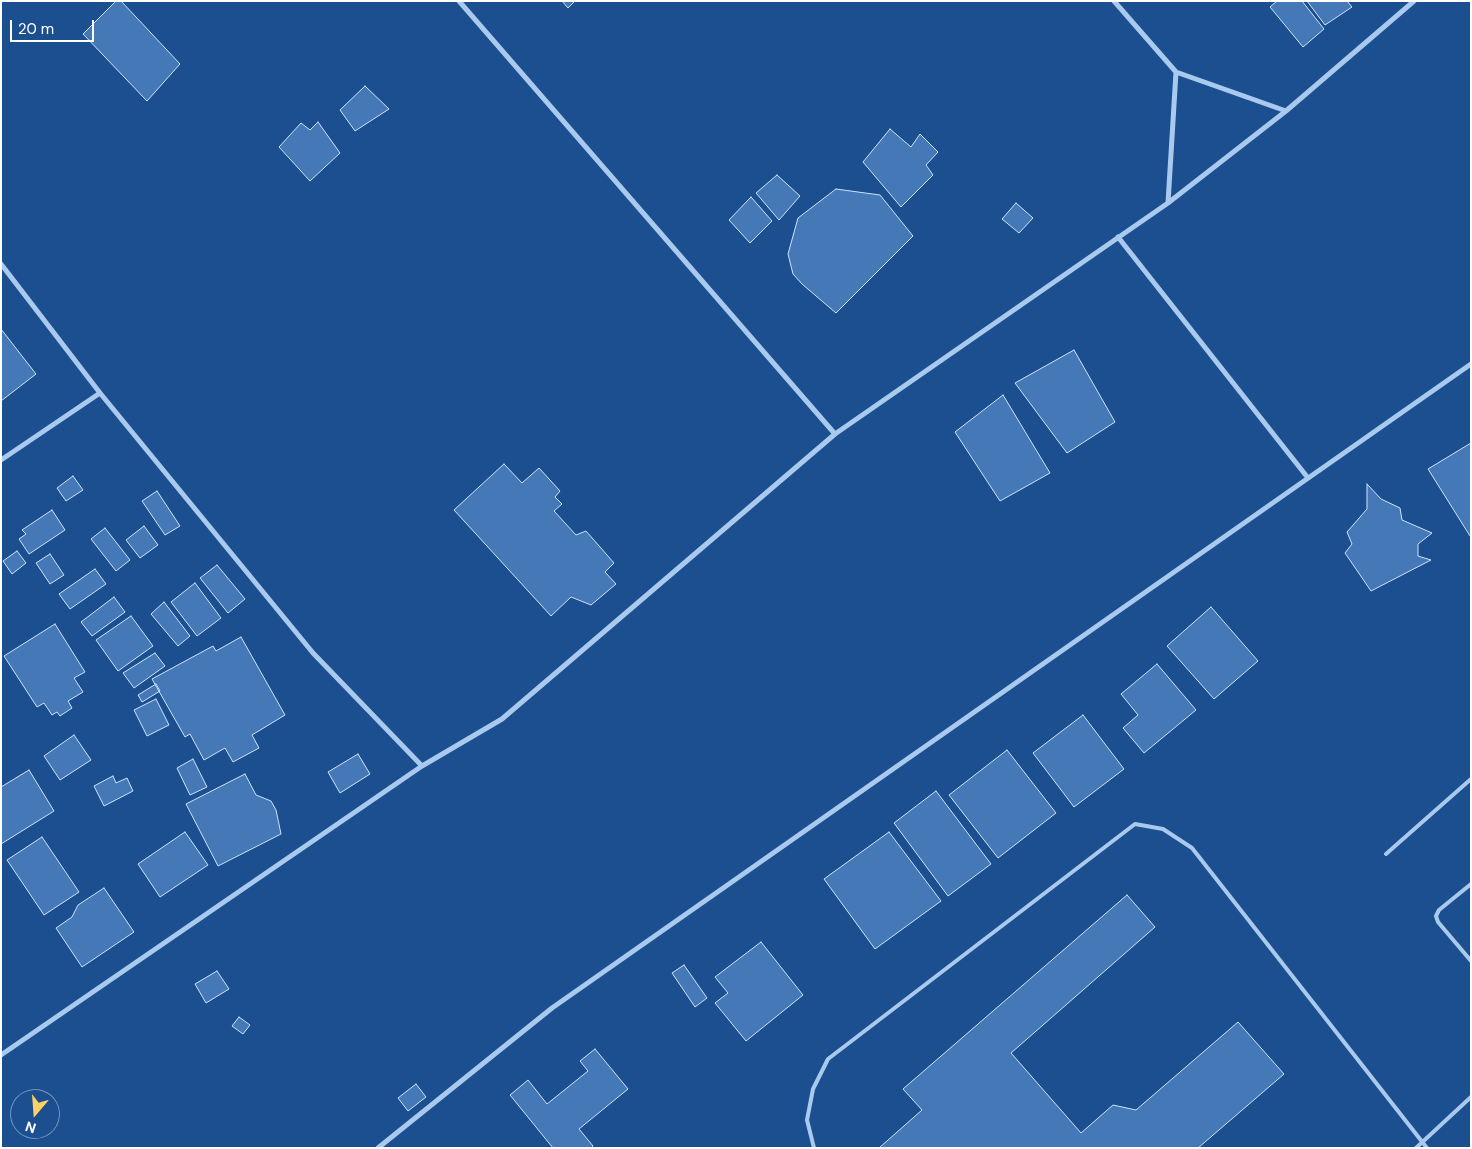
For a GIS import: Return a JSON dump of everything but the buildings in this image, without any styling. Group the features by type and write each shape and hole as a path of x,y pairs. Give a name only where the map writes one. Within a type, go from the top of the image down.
{"street":[{"path":"459,1 835,434"},
{"path":"1114,1 1176,72 1286,111"},
{"path":"1,1055 422,766 502,719 835,434 1168,203 1286,111 1414,1"},
{"path":"1168,203 1176,72"},
{"path":"1118,237 1308,478"},
{"path":"1,264 100,393 313,653 422,766"},
{"path":"378,1148 552,1008 1471,364"},
{"path":"1,460 100,393"}],"lane":[{"path":"1386,854 1471,779"},
{"path":"814,1148 807,1120 812,1089 828,1059 1135,824 1163,829 1192,848 1427,1148"},
{"path":"1471,884 1439,910 1436,916 1438,922 1471,961"},
{"path":"1416,1148 1471,1097"}]}
